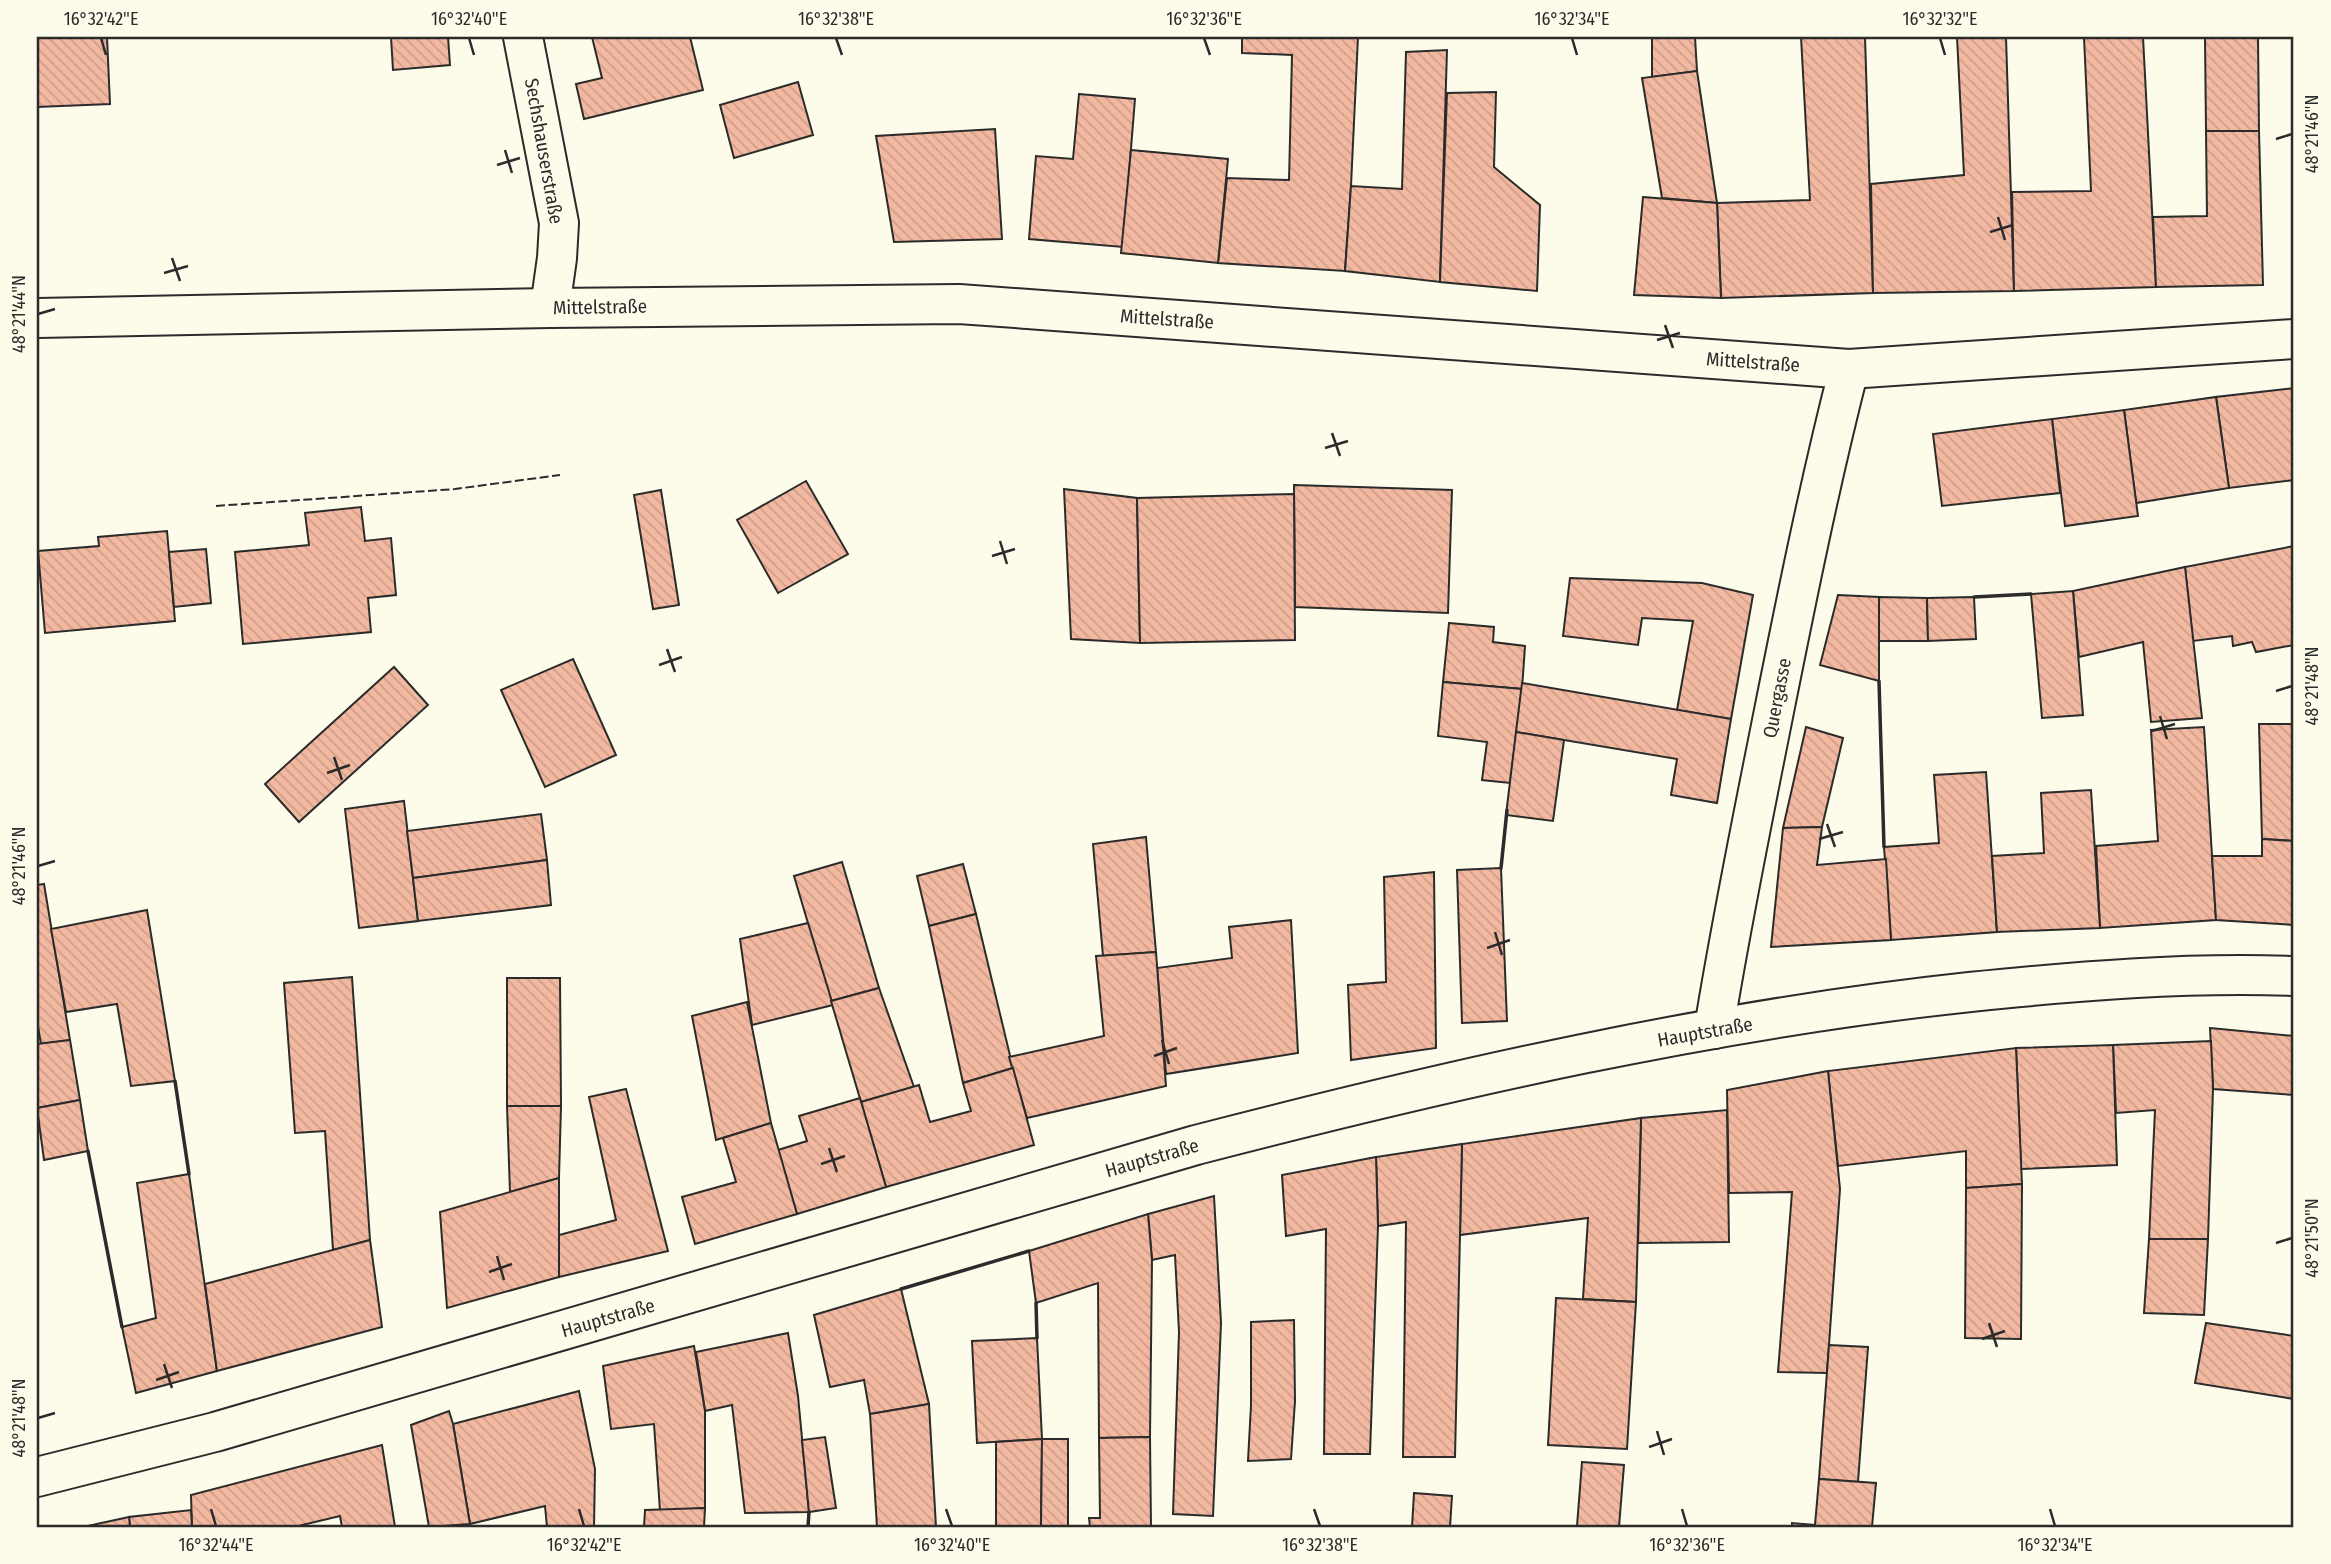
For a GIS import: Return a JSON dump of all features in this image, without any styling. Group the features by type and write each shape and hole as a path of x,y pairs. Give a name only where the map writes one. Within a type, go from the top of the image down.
{"street":[{"name":"Sechshauserstraße","path":"523,37 559,223 550,308"},
{"name":"Mittelstraße","path":"37,318 550,308 959,304 1849,369 2294,339"},
{"name":"Quergasse","path":"1714,1029 1729,935 1825,461 1849,369"},
{"name":"Hauptstraße","path":"37,1477 215,1432 1196,1145 1331,1110 1518,1068 1714,1029 1881,1002 2077,981 2236,974 2294,976"}],"building":[{"path":"37,37 107,37 110,104 37,107"},
{"path":"391,37 448,37 450,65 393,70"},
{"path":"592,37 690,37 703,90 584,119 576,84 602,78"},
{"path":"1242,37 1358,37 1345,271 1218,263 1227,178 1289,180 1292,55 1242,53"},
{"path":"1652,37 1695,37 1697,71 1652,77"},
{"path":"1801,37 1865,37 1873,293 1721,298 1717,203 1810,200"},
{"path":"1957,37 2006,37 2014,291 1873,293 1871,184 1964,175"},
{"path":"2084,37 2143,37 2156,287 2014,291 2012,192 2091,191"},
{"path":"2205,37 2258,37 2259,131 2206,131"},
{"path":"1447,50 1440,282 1345,271 1351,186 1402,189 1406,52"},
{"path":"1697,71 1717,203 1662,198 1642,78"},
{"path":"798,82 813,135 734,158 720,105"},
{"path":"1496,92 1494,167 1540,205 1537,291 1440,282 1447,93"},
{"path":"1079,94 1135,99 1123,247 1029,239 1036,156 1073,159"},
{"path":"995,129 1002,239 894,242 876,136"},
{"path":"2206,131 2259,131 2263,285 2156,287 2153,217 2207,216"},
{"path":"1131,150 1228,159 1218,263 1121,253"},
{"path":"1643,197 1717,203 1721,298 1634,295"},
{"path":"2294,388 2294,480 2229,488 2216,397"},
{"path":"2216,397 2229,488 2136,503 2124,410"},
{"path":"2124,410 2138,516 2065,526 2052,419"},
{"path":"2052,419 2060,493 1942,506 1933,434"},
{"path":"806,481 848,554 778,593 737,520"},
{"path":"1294,485 1452,490 1448,613 1295,607"},
{"path":"1064,489 1137,498 1140,643 1071,639"},
{"path":"661,490 679,605 653,609 634,495"},
{"path":"1294,494 1295,640 1140,643 1137,498"},
{"path":"361,507 365,541 391,538 396,595 368,598 371,632 243,644 235,552 309,545 305,513"},
{"path":"167,531 175,621 45,633 38,551 99,546 98,537"},
{"path":"2294,546 2294,645 2256,652 2252,642 2233,646 2232,636 2193,641 2185,567"},
{"path":"206,549 211,603 174,607 169,552"},
{"path":"2185,567 2202,718 2151,722 2143,642 2079,657 2073,591"},
{"path":"1570,578 1702,583 1753,595 1731,719 1677,710 1693,621 1642,618 1638,645 1563,636"},
{"path":"2073,591 2083,715 2042,718 2031,594"},
{"path":"1838,595 1879,597 1879,681 1820,665"},
{"path":"1879,597 1927,598 1928,641 1879,641"},
{"path":"1974,597 1976,639 1928,641 1927,598"},
{"path":"1449,623 1494,627 1493,642 1525,646 1522,689 1443,682"},
{"path":"573,659 616,755 545,787 501,690"},
{"path":"394,667 428,705 299,822 265,784"},
{"path":"1443,682 1522,689 1510,783 1482,780 1487,742 1438,736"},
{"path":"1522,683 1731,719 1717,803 1671,795 1677,759 1516,732"},
{"path":"2259,724 2294,724 2294,841 2262,839"},
{"path":"1806,727 1843,738 1822,827 1783,828"},
{"path":"2204,727 2216,920 2100,928 2096,846 2158,841 2151,730"},
{"path":"1516,732 1564,740 1553,821 1506,815"},
{"path":"1986,772 1997,932 1891,940 1884,847 1939,843 1934,775"},
{"path":"2091,790 2100,928 1997,932 1992,856 2044,853 2041,793"},
{"path":"404,801 418,921 359,928 345,809"},
{"path":"541,814 547,860 413,878 407,831"},
{"path":"1822,827 1817,865 1886,859 1891,940 1771,947 1783,828"},
{"path":"1146,837 1156,952 1103,956 1093,844"},
{"path":"2262,839 2294,841 2294,925 2216,920 2212,856 2262,856"},
{"path":"547,860 551,905 418,921 413,878"},
{"path":"842,862 879,988 831,1001 794,876"},
{"path":"963,864 976,914 929,926 917,876"},
{"path":"1501,868 1507,1021 1462,1023 1457,870"},
{"path":"1434,872 1436,1048 1351,1060 1348,985 1386,982 1384,877"},
{"path":"44,884 70,1040 41,1044 37,1021 37,885"},
{"path":"147,910 175,1081 131,1086 117,1004 66,1012 51,929"},
{"path":"976,914 1013,1068 963,1083 929,926"},
{"path":"1291,920 1298,1053 1166,1074 1157,968 1232,958 1229,927"},
{"path":"808,923 833,1005 752,1025 740,939"},
{"path":"1156,952 1166,1086 1027,1118 1009,1057 1104,1036 1096,956"},
{"path":"352,977 370,1240 333,1250 325,1131 295,1133 284,983"},
{"path":"507,978 560,978 561,1106 507,1106"},
{"path":"879,988 914,1087 861,1102 831,1001"},
{"path":"747,1002 771,1123 716,1140 692,1016"},
{"path":"2210,1028 2294,1036 2294,1095 2213,1089"},
{"path":"70,1040 80,1100 37,1108 37,1044"},
{"path":"2211,1041 2213,1089 2208,1239 2149,1239 2155,1110 2116,1113 2113,1045"},
{"path":"2113,1045 2117,1165 2021,1169 2016,1048"},
{"path":"2016,1048 2022,1184 1966,1188 1966,1151 1838,1166 1828,1071"},
{"path":"1013,1068 1034,1145 886,1187 861,1102 919,1085 930,1122 971,1111 963,1083"},
{"path":"1828,1071 1840,1189 1827,1373 1778,1372 1792,1192 1729,1193 1727,1090"},
{"path":"626,1089 668,1251 559,1277 559,1235 616,1220 589,1097"},
{"path":"860,1098 886,1187 797,1214 778,1150 807,1141 799,1116"},
{"path":"80,1100 88,1151 44,1160 37,1108"},
{"path":"507,1106 561,1106 559,1178 510,1192"},
{"path":"1727,1110 1729,1242 1638,1243 1641,1118"},
{"path":"1641,1118 1636,1302 1583,1299 1588,1218 1460,1235 1462,1144"},
{"path":"771,1123 797,1214 695,1244 682,1197 736,1182 723,1138"},
{"path":"1462,1144 1455,1457 1403,1457 1406,1222 1378,1226 1376,1157"},
{"path":"1376,1157 1378,1226 1370,1454 1324,1454 1326,1229 1286,1236 1282,1175"},
{"path":"189,1174 217,1371 136,1393 122,1327 156,1318 137,1183"},
{"path":"559,1178 559,1277 447,1308 440,1212"},
{"path":"2022,1184 2021,1339 1965,1338 1966,1188"},
{"path":"1214,1196 1221,1323 1213,1516 1173,1514 1179,1332 1175,1255 1152,1260 1148,1214"},
{"path":"1148,1214 1152,1260 1150,1437 1099,1438 1098,1283 1036,1303 1029,1251"},
{"path":"2149,1239 2208,1239 2204,1315 2144,1313"},
{"path":"370,1240 382,1327 217,1371 205,1284"},
{"path":"901,1289 929,1404 870,1414 864,1380 830,1387 814,1315"},
{"path":"1556,1298 1636,1302 1627,1449 1548,1445"},
{"path":"1294,1320 1295,1401 1291,1459 1248,1461 1251,1322"},
{"path":"2206,1323 2294,1336 2294,1399 2195,1383"},
{"path":"788,1333 798,1396 809,1512 745,1513 732,1405 705,1411 696,1352"},
{"path":"1037,1338 1042,1439 977,1443 972,1341"},
{"path":"1829,1345 1868,1347 1858,1482 1819,1479"},
{"path":"694,1346 705,1411 705,1508 660,1511 654,1424 611,1429 603,1366"},
{"path":"579,1391 595,1469 594,1527 547,1527 545,1506 470,1524 453,1424"},
{"path":"929,1404 936,1527 877,1527 870,1414"},
{"path":"449,1411 470,1524 429,1527 411,1425"},
{"path":"825,1437 836,1508 809,1512 802,1440"},
{"path":"1150,1437 1151,1527 1090,1527 1089,1518 1100,1518 1099,1438"},
{"path":"1042,1439 1041,1527 996,1527 996,1442"},
{"path":"1042,1439 1068,1439 1068,1527 1041,1527"},
{"path":"382,1445 395,1527 342,1527 340,1516 294,1527 192,1527 191,1495"},
{"path":"1582,1462 1624,1465 1619,1527 1577,1526"},
{"path":"1819,1479 1876,1483 1872,1527 1792,1527 1792,1523 1815,1525"},
{"path":"1414,1493 1452,1496 1450,1527 1412,1527"},
{"path":"705,1508 704,1527 644,1527 645,1510"},
{"path":"191,1510 192,1527 130,1527 129,1517"},
{"path":"129,1517 130,1527 83,1527"}],"fence":[{"path":"216,506 455,489 560,475"}],"wall":[{"path":"1974,597 2031,594"},
{"path":"1879,681 1884,847"},
{"path":"1501,868 1507,810"},
{"path":"175,1081 189,1174"},
{"path":"88,1151 122,1327"},
{"path":"901,1289 1029,1251"},
{"path":"1036,1303 1037,1338"},
{"path":"808,1527 809,1512"}]}
